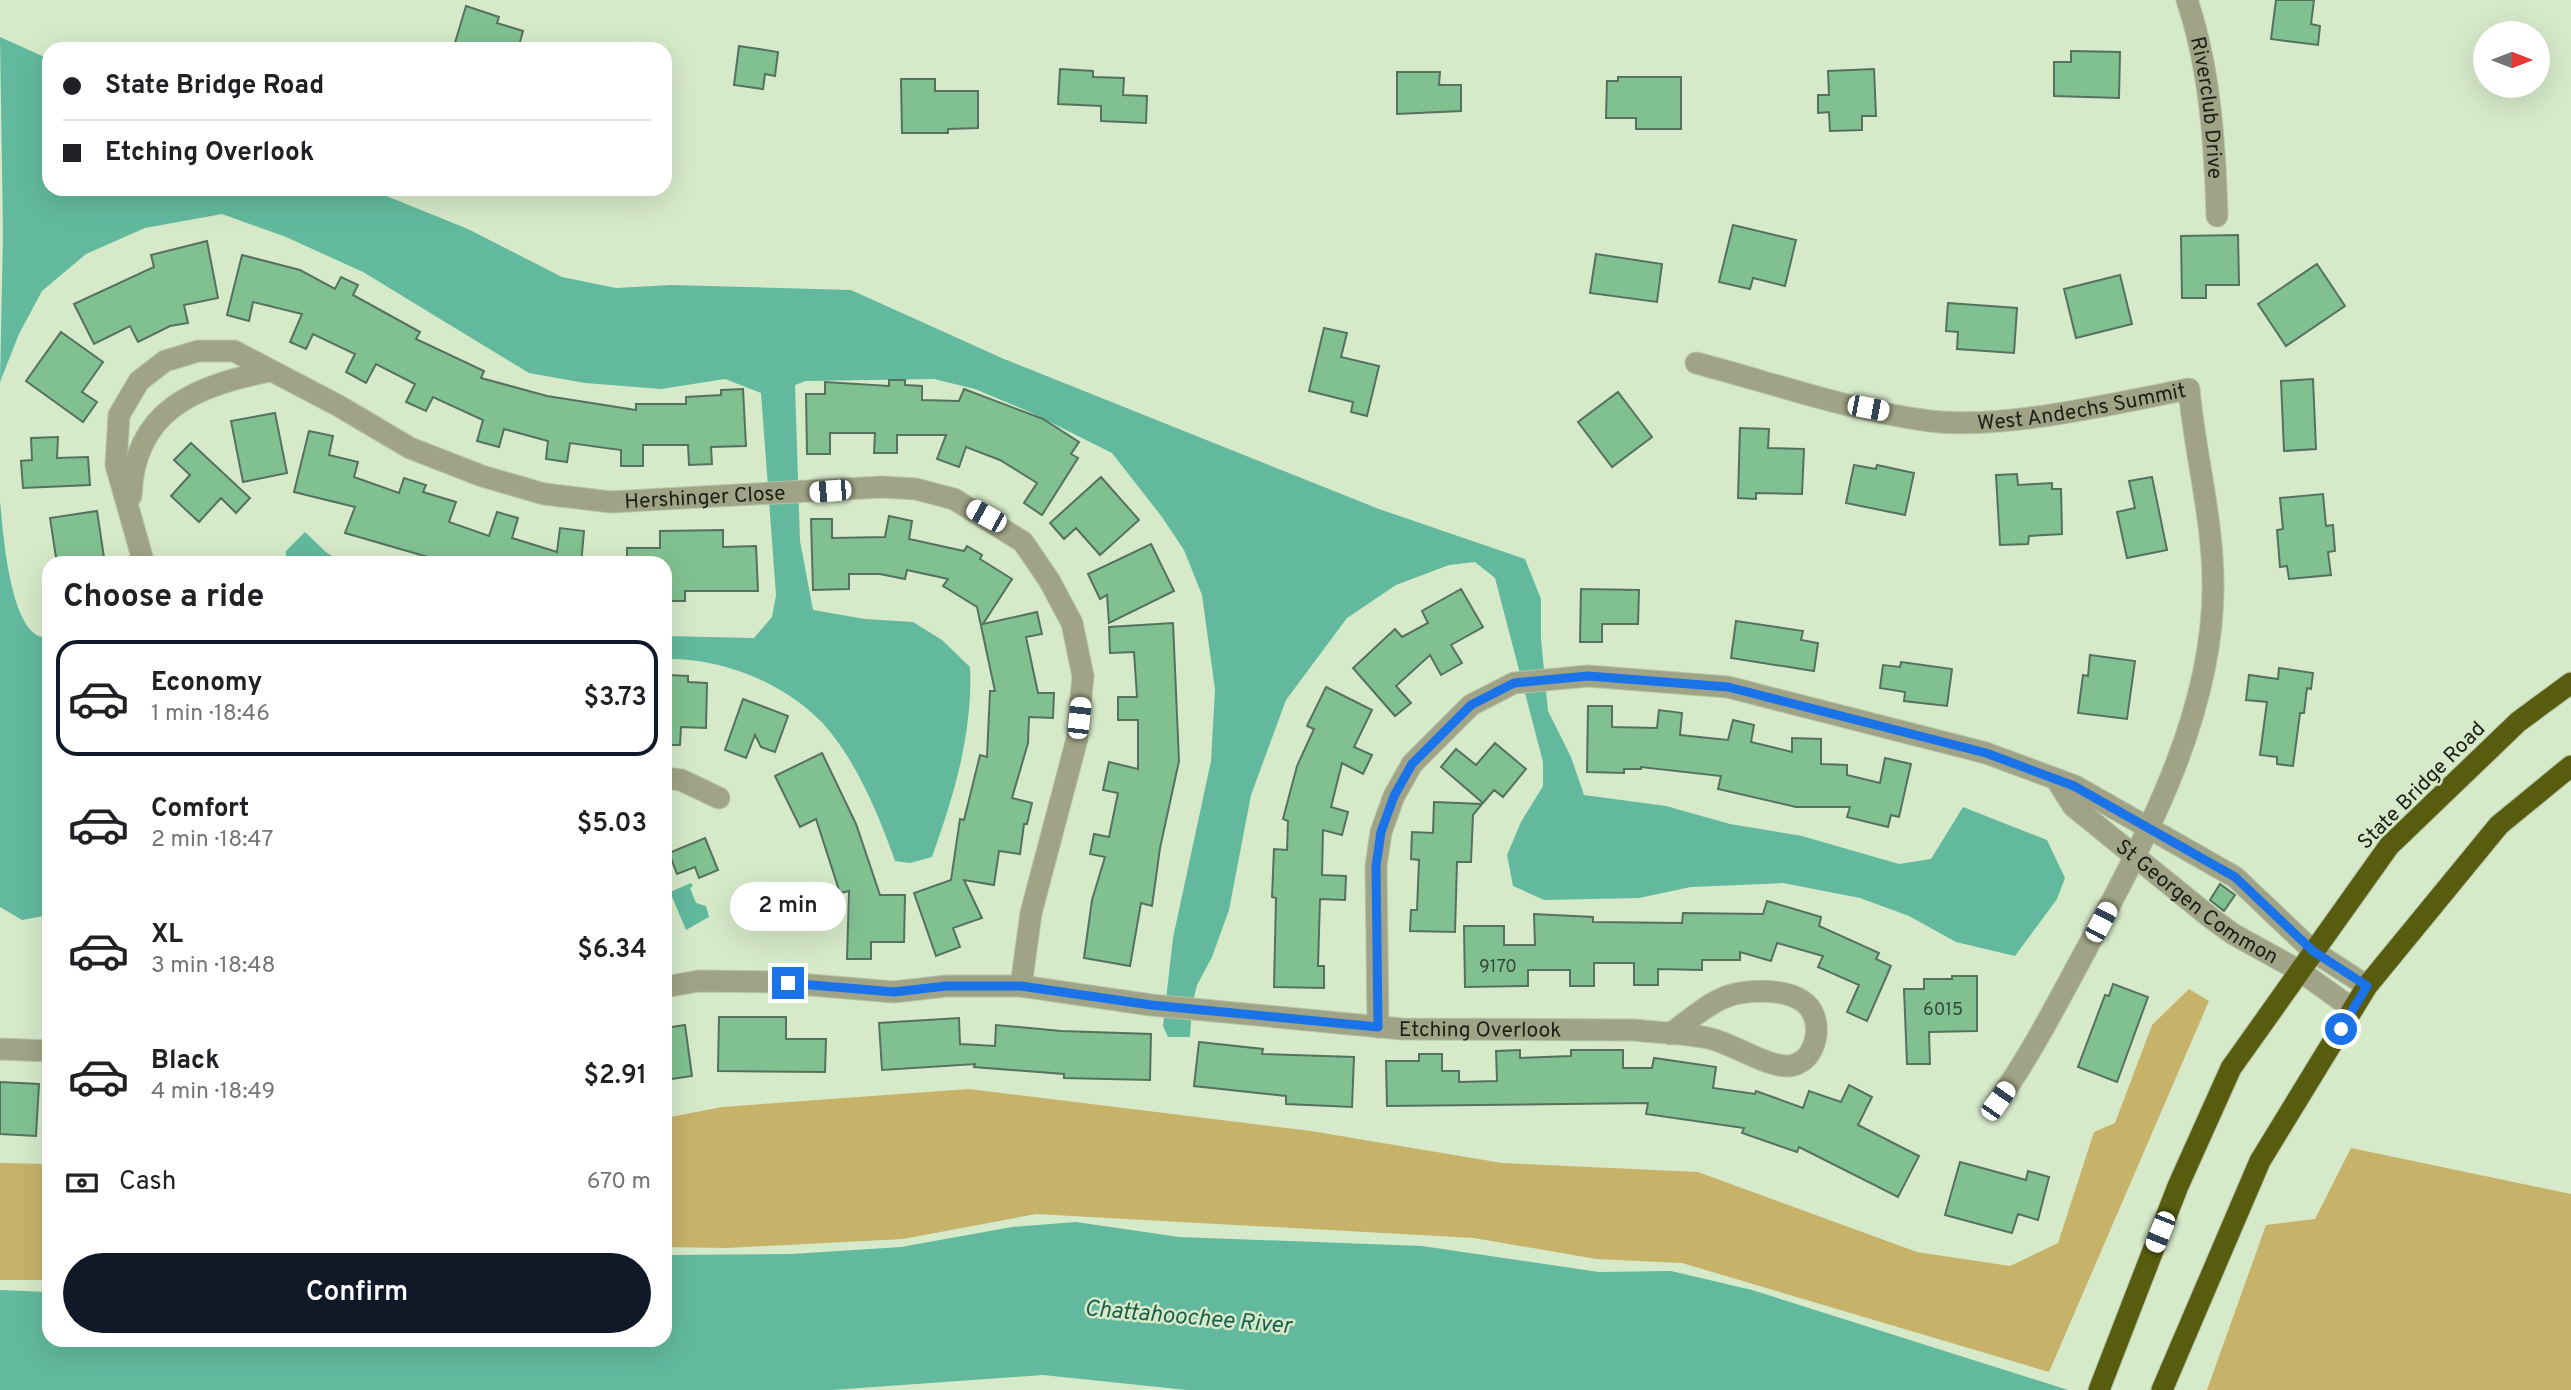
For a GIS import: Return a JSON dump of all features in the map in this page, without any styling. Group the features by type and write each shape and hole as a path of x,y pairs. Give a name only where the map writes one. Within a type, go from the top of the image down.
{"highway":[{"name":"State Bridge Road","path":"2099,1390 2178,1186 2231,1068 2389,846 2518,722 2571,684"},
{"path":"2162,1389 2260,1161 2367,986 2499,825 2571,766"}],"street":[{"name":"Riverclub Drive","path":"2187,0 2205,75 2215,145 2217,216"},
{"name":"Hershinger Close","path":"142,556 116,465 119,415 139,381 164,361 198,351 234,351 339,406 410,448 482,476 544,494 611,502 881,487 916,489 954,499 1023,542 1049,580 1072,623 1083,676 1077,739 1031,913 1021,986"},
{"name":"West Andechs Summit","path":"1696,363 1868,408 1931,421 2001,421 2189,389 2195,445 2210,520 2213,585 2210,640 2201,695 2183,748 2146,828"},
{"name":"Hershinger Close","path":"130,507 132,472 140,449 152,428 172,406 213,384 270,371"},
{"name":"St Georgen Common","path":"1378,1027 1376,866 1381,832 1394,796 1412,764 1471,705 1514,683 1588,676 1728,687 1986,753 2074,786 2235,877 2313,951 2367,986"},
{"path":"672,779 681,780 719,798"},
{"name":"St Georgen Common","path":"2056,779 2073,806 2233,934 2300,971 2353,1009"},
{"path":"1998,1101 2025,1062 2135,854 2146,828"},
{"name":"Etching Overlook","path":"672,986 698,981 775,982 894,992 946,986 1021,986 1151,1005 1378,1027 1581,1029 1710,1038 1789,1066 1804,1061 1817,1034 1814,1014 1799,1000 1772,989 1727,996 1670,1034"},
{"path":"0,1049 42,1049"}],"shaded area":[{"path":"2189,989 2209,1001 2049,1372 1682,1263 1596,1259 1474,1238 1036,1214 903,1239 726,1248 672,1247 672,1117 722,1107 969,1089 1311,1131 1502,1163 1698,1172 1917,1252 2010,1266 2058,1243 2094,1132 2115,1123 2152,1025"},
{"path":"2351,1148 2571,1194 2571,1390 2207,1390 2266,1225 2315,1219"},
{"path":"0,1163 42,1164 42,1280 0,1280"}],"water":[{"path":"0,37 42,56 42,196 386,196 468,229 562,277 616,288 671,285 851,290 1004,359 1379,509 1525,559 1541,599 1541,639 1548,711 1571,757 1584,795 1666,806 1730,824 1802,836 1899,864 1931,859 1963,807 2047,840 2065,878 2057,899 2015,956 1956,942 1909,916 1860,898 1783,883 1691,887 1639,898 1544,900 1513,886 1507,855 1521,822 1543,786 1543,762 1495,578 1475,562 1449,565 1396,585 1347,618 1286,700 1251,795 1229,910 1212,957 1197,985 1192,1006 1190,1037 1168,1037 1163,1026 1173,938 1211,761 1215,689 1202,595 1184,550 1112,453 1032,413 975,389 934,379 806,381 795,385 800,541 813,610 865,619 913,622 942,640 970,667 965,740 948,810 932,857 910,863 895,861 862,783 837,741 822,722 804,706 761,680 713,664 672,659 672,636 754,638 772,617 776,595 761,393 725,379 661,389 585,383 529,373 363,272 286,237 222,214 145,228 86,254 42,291 19,334 0,382 3,233"},
{"path":"0,502 11,582 17,604 25,623 36,634 42,635 42,916 22,920 0,907"},
{"path":"305,532 332,556 286,556 286,551"},
{"path":"691,883 693,886 690,888 696,903 706,906 709,917 686,930 672,891"},
{"name":"Chattahoochee River","path":"1076,1222 1179,1237 1422,1246 1599,1272 1671,1271 1752,1290 2068,1390 1187,1390 1043,1375 832,1390 0,1390 0,1290 42,1292 42,1347 672,1347 672,1255 792,1254 901,1247 1012,1227"}],"building":[{"path":"2276,0 2314,0 2311,24 2320,26 2318,45 2271,39"},
{"path":"466,6 499,17 497,23 523,31 520,42 455,42"},
{"path":"739,46 778,52 775,76 765,74 763,89 734,85"},
{"path":"2071,51 2120,52 2119,98 2054,96 2054,62 2071,62"},
{"path":"1060,69 1093,71 1093,77 1124,78 1123,95 1147,96 1146,123 1101,121 1101,106 1058,104"},
{"path":"1874,69 1876,116 1862,116 1862,130 1830,131 1829,112 1818,113 1818,95 1829,95 1828,71"},
{"path":"1397,72 1440,72 1439,85 1461,85 1461,111 1397,114"},
{"path":"1618,77 1681,77 1681,129 1636,129 1636,118 1606,118 1607,81 1618,81"},
{"path":"901,79 935,79 935,91 978,91 978,128 948,129 948,133 902,133"},
{"path":"1733,225 1796,240 1785,286 1753,278 1750,289 1719,282"},
{"path":"2238,235 2239,285 2206,285 2206,298 2182,298 2181,236"},
{"path":"207,241 218,298 184,305 188,323 170,326 138,342 130,326 94,344 74,304 154,267 151,255"},
{"path":"1596,254 1662,264 1657,302 1590,293"},
{"path":"242,255 300,270 335,289 341,277 358,285 353,295 420,332 416,339 484,371 481,378 547,396 636,410 636,404 686,404 686,397 721,395 721,390 743,389 746,446 711,447 712,464 689,465 688,445 643,445 643,466 621,466 621,450 570,443 567,462 546,459 548,441 504,429 499,447 477,441 483,420 433,397 426,411 406,402 415,384 376,364 366,383 346,372 355,354 313,334 306,349 290,342 302,314 253,302 249,321 227,315"},
{"path":"2317,264 2345,306 2286,346 2258,304"},
{"path":"2120,275 2132,324 2076,338 2064,289"},
{"path":"1948,303 2017,308 2014,353 1957,349 1958,332 1946,331"},
{"path":"1324,328 1347,333 1341,357 1379,366 1367,416 1351,412 1353,402 1309,391"},
{"path":"61,332 103,362 82,392 97,402 83,422 26,381"},
{"path":"2313,379 2316,449 2284,451 2281,381"},
{"path":"889,380 905,380 905,385 922,386 922,400 959,401 964,389 1043,419 1079,442 1071,454 1078,458 1042,515 1024,503 1037,483 1000,460 966,447 959,467 937,459 946,435 897,435 897,453 874,453 875,433 830,433 830,454 807,454 806,394 825,394 825,382 889,386"},
{"path":"1618,392 1652,437 1612,467 1578,422"},
{"path":"275,413 287,473 243,482 231,421"},
{"path":"1740,428 1769,429 1768,448 1804,449 1802,494 1756,493 1756,499 1738,498"},
{"path":"309,431 333,436 329,455 358,462 354,477 399,493 404,478 426,485 423,492 456,502 449,522 489,536 497,512 518,518 512,538 557,552 560,528 584,531 582,556 424,556 345,533 355,507 294,492"},
{"path":"58,437 57,458 88,457 90,485 23,488 21,461 32,460 31,438"},
{"path":"191,443 250,498 236,513 221,498 199,522 171,496 190,475 174,460"},
{"path":"1854,465 1876,469 1877,465 1914,473 1905,515 1846,503"},
{"path":"2017,474 2018,485 2052,483 2052,489 2061,489 2062,534 2029,536 2028,544 2000,545 1996,475"},
{"path":"1101,477 1139,520 1100,555 1076,528 1064,539 1050,523"},
{"path":"2152,477 2167,550 2127,558 2117,512 2135,508 2129,481"},
{"path":"2323,494 2326,526 2333,525 2335,551 2328,552 2331,575 2289,579 2287,566 2280,567 2277,530 2283,529 2280,498"},
{"path":"97,511 104,556 56,556 50,518"},
{"path":"889,516 912,521 909,539 964,551 967,546 982,555 980,559 1012,579 983,624 1037,612 1042,634 1026,637 1038,693 1054,693 1053,718 1029,717 1028,743 1012,798 1032,803 1027,824 1024,824 1020,854 999,851 994,885 964,880 982,918 953,928 960,947 936,956 914,893 951,880 960,819 964,820 980,755 987,757 990,691 995,691 977,607 943,586 948,579 907,570 905,579 880,574 849,574 849,589 813,590 811,519 832,519 832,538 885,537"},
{"path":"723,530 723,547 756,546 758,591 685,591 685,601 672,601 672,556 627,556 627,548 660,548 660,531"},
{"path":"1151,544 1174,591 1109,623 1107,595 1100,599 1088,574"},
{"path":"1461,589 1483,627 1451,645 1462,663 1441,675 1430,655 1396,686 1411,703 1395,716 1353,668 1395,629 1402,637 1428,623 1422,611"},
{"path":"1581,589 1639,590 1638,624 1602,624 1602,642 1580,642"},
{"path":"1736,621 1803,631 1801,640 1818,643 1814,671 1731,658"},
{"path":"1173,623 1179,761 1160,848 1152,906 1141,903 1130,966 1084,958 1092,900 1105,857 1090,854 1094,834 1109,837 1118,793 1103,790 1109,762 1138,769 1138,720 1118,720 1118,697 1137,697 1134,652 1110,653 1109,627"},
{"path":"2090,655 2135,661 2127,719 2078,713 2083,675 2088,676"},
{"path":"1901,662 1952,669 1947,706 1904,701 1905,692 1880,688 1883,665 1900,667"},
{"path":"2279,668 2313,673 2311,689 2307,688 2304,713 2300,713 2293,766 2277,764 2277,757 2260,755 2267,702 2246,700 2249,675 2278,679"},
{"path":"672,675 688,676 688,682 707,683 706,728 681,727 680,745 672,745"},
{"path":"1326,687 1372,710 1354,747 1372,755 1363,774 1342,763 1331,807 1348,812 1342,835 1323,830 1322,875 1346,876 1345,900 1320,899 1318,966 1324,966 1324,988 1274,987 1274,849 1287,850 1288,821 1283,819 1297,766 1314,729 1307,726"},
{"path":"743,699 788,716 775,752 761,747 755,735 746,758 725,750"},
{"path":"1588,706 1612,706 1612,727 1657,728 1659,710 1682,713 1680,735 1728,740 1733,720 1754,725 1751,742 1792,752 1792,738 1821,739 1821,764 1847,765 1847,775 1880,783 1885,758 1911,764 1899,817 1891,815 1888,827 1847,817 1850,807 1796,807 1718,789 1721,776 1641,767 1624,769 1624,773 1587,772"},
{"path":"1495,743 1526,769 1503,797 1494,790 1483,803 1441,767 1456,749 1476,765"},
{"path":"822,753 856,824 880,895 905,895 904,942 871,942 871,959 847,959 849,891 840,893 816,819 800,827 775,776"},
{"path":"1434,802 1482,804 1473,815 1471,862 1457,862 1455,932 1410,931 1411,910 1417,910 1419,860 1411,859 1412,832 1433,833"},
{"path":"705,838 718,870 699,878 695,867 677,874 672,852"},
{"path":"2220,884 2235,895 2224,911 2210,900"},
{"path":"1767,901 1821,917 1819,926 1879,953 1876,959 1891,966 1867,1021 1847,1012 1859,985 1818,967 1823,956 1777,943 1771,961 1740,952 1740,960 1702,960 1702,970 1658,969 1658,985 1634,985 1634,963 1594,963 1594,986 1570,986 1570,970 1528,970 1528,986 1465,987 1464,926 1504,926 1504,945 1535,945 1534,914 1593,917 1593,922 1682,923 1683,913 1763,914"},
{"path":"1952,976 1977,976 1977,1031 1929,1032 1930,1064 1907,1064 1904,989 1924,989 1924,979 1952,979"},
{"path":"2113,984 2148,997 2117,1082 2078,1067 2105,995 2109,996"},
{"path":"719,1017 786,1017 786,1039 826,1039 825,1072 718,1071"},
{"path":"959,1018 960,1044 995,1046 996,1025 1061,1031 1151,1034 1150,1080 1064,1078 1064,1074 974,1067 975,1064 882,1070 879,1023"},
{"path":"685,1025 692,1076 672,1079 672,1027"},
{"path":"1199,1042 1263,1049 1262,1054 1354,1057 1352,1107 1286,1104 1286,1096 1194,1086"},
{"path":"1520,1050 1520,1058 1571,1056 1571,1050 1623,1050 1623,1068 1652,1068 1654,1058 1716,1067 1713,1088 1755,1094 1756,1091 1803,1108 1809,1091 1841,1102 1849,1085 1872,1097 1858,1125 1919,1156 1898,1197 1799,1147 1797,1152 1742,1133 1744,1128 1646,1114 1648,1103 1387,1106 1386,1061 1419,1061 1419,1054 1442,1054 1442,1071 1459,1071 1459,1082 1497,1081 1496,1051"},
{"path":"0,1082 39,1084 36,1136 0,1134"},
{"path":"1960,1162 2026,1180 2028,1171 2049,1177 2038,1220 2018,1214 2012,1233 1945,1215"}],"route":[{"path":"788,983 894,992 946,986 1021,986 1151,1005 1378,1027 1376,866 1381,832 1394,796 1412,764 1471,705 1514,683 1588,676 1728,687 1786,700 1986,753 2074,786 2235,877 2313,951 2367,986 2341,1029"}]}
